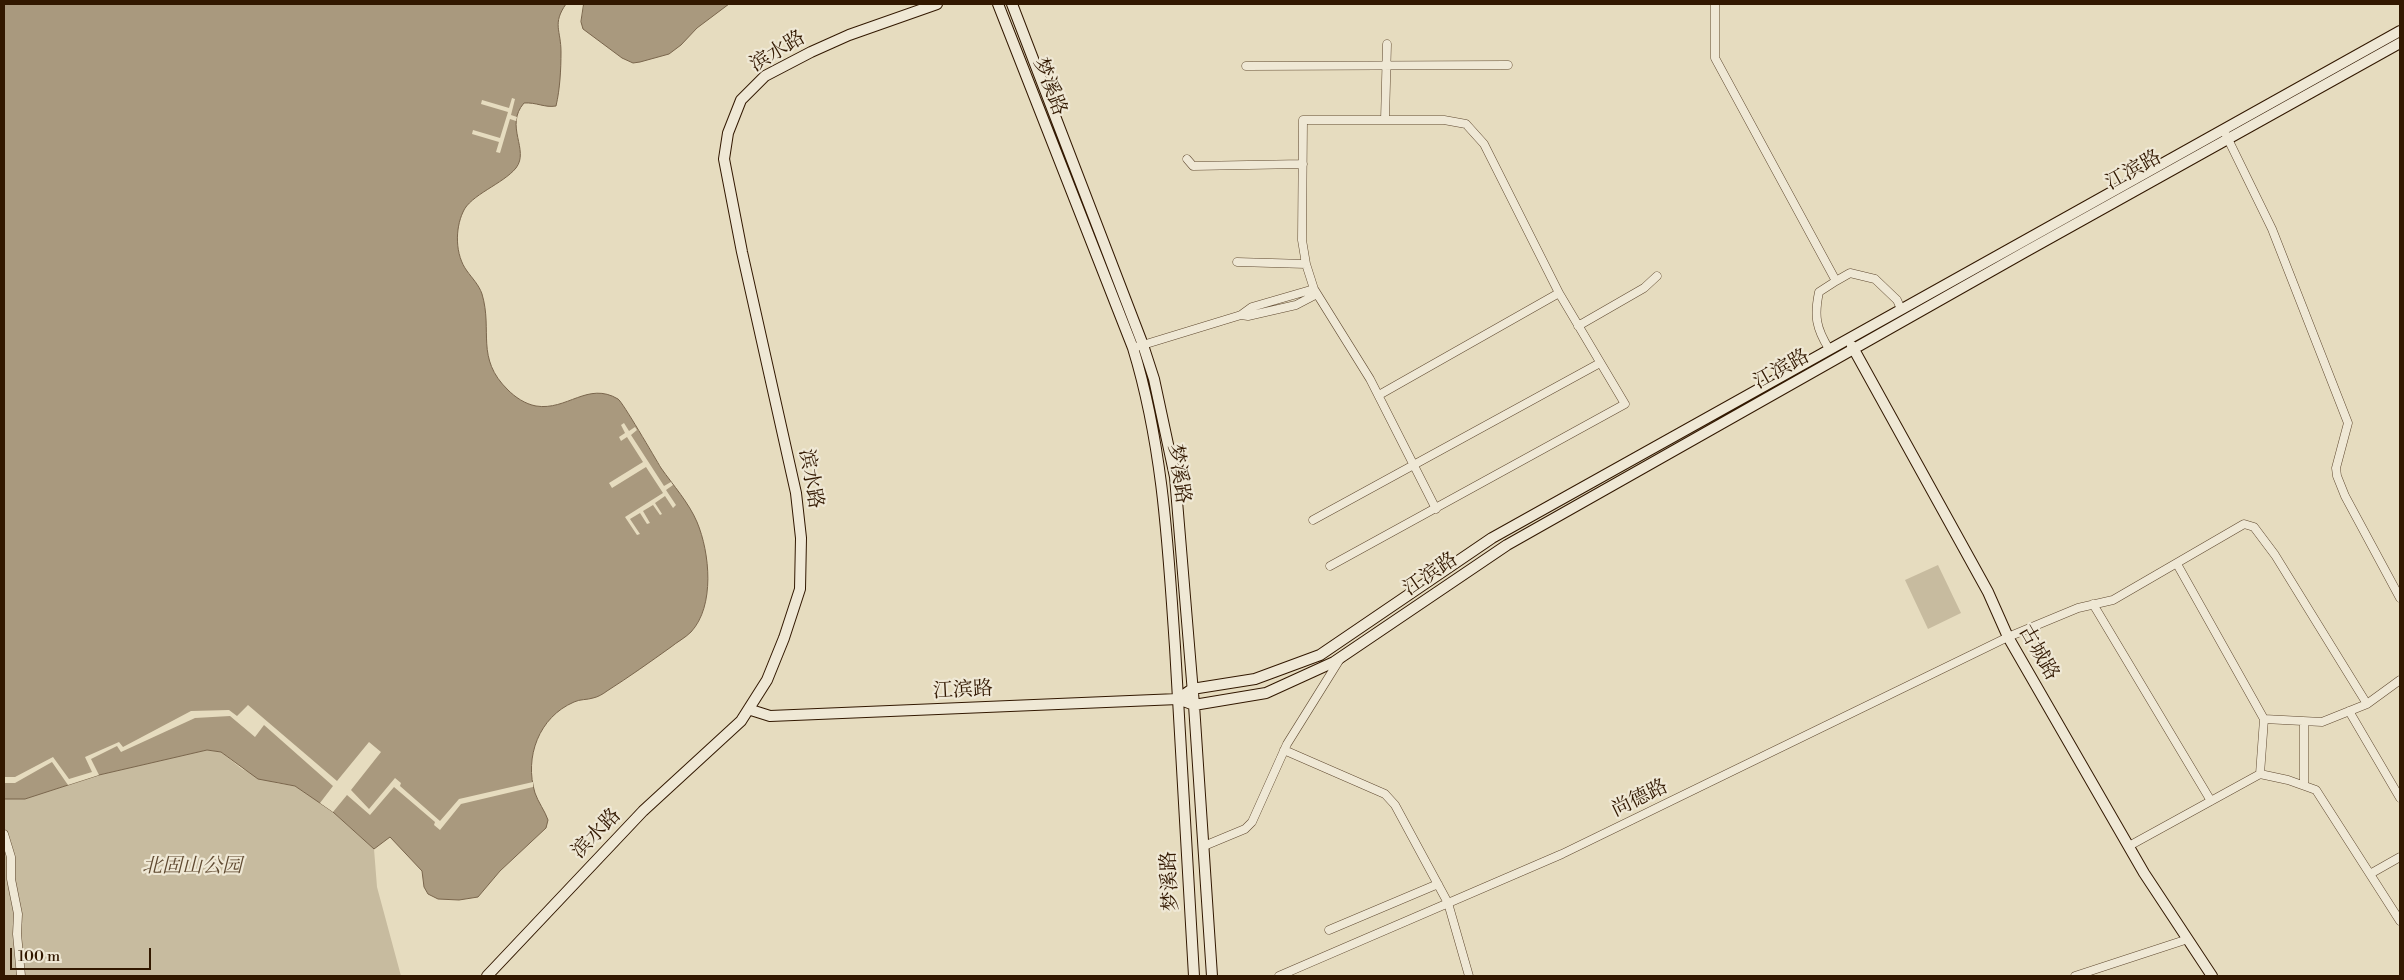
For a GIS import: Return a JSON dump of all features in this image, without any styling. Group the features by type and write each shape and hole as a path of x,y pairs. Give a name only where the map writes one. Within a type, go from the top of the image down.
{"main road":[{"name":"滨水路","path":"487,976 643,811 742,721 751,710 778,655 800,589 801,538 788,452 742,252 724,159 728,133 741,100 765,76 849,35 937,4"},
{"name":"梦溪路","path":"998,4 1138,347 1154,379 1175,477 1194,705 1212,976"},
{"name":"梦溪路","path":"1012,4 1138,347 1162,481 1178,699 1194,976"},
{"name":"江滨路","path":"751,710 770,716 1178,699 1194,705 1266,693 1341,658 1507,545 1854,351 2400,31"},
{"name":"江滨路","path":"1178,699 1192,689 1255,679 1320,655 1492,538 1847,338 2225,134 2400,43"},
{"name":"古城路","path":"1847,338 1988,592 2008,637 2129,846 2212,976"}],"street":[{"path":"1715,4 1714,58 1836,281"},
{"path":"1385,120 1387,44"},
{"path":"1246,66 1508,65"},
{"path":"1330,566 1436,509 1625,404 1559,293 1484,144 1466,124 1444,120 1304,120 1302,240 1306,264 1316,292 1379,395 1436,509"},
{"path":"2225,134 2272,229 2348,423 2336,468 2337,476 2345,496 2400,598"},
{"path":"1187,158 1193,166 1303,164"},
{"path":"1237,262 1306,264"},
{"path":"1829,349 1819,333 1815,310 1819,292 1850,273 1875,278 1897,300 1901,309"},
{"path":"1578,326 1644,288 1657,276"},
{"path":"1138,347 1240,315 1248,316 1296,305 1316,292"},
{"path":"1379,395 1559,293"},
{"path":"1313,520 1600,363"},
{"name":"尚德路","path":"1279,976 1562,854 2008,637 2078,608 2113,600 2244,524 2254,527 2274,555 2367,704"},
{"path":"2177,564 2264,719 2260,774"},
{"path":"2094,604 2211,801"},
{"path":"1204,846 1245,829 1252,822 1284,750 1341,658"},
{"path":"2264,719 2322,722 2367,704 2400,680"},
{"path":"2350,711 2400,798"},
{"path":"2304,722 2304,785"},
{"path":"1284,750 1385,794 1395,805 1448,903 1469,976"},
{"path":"2129,846 2260,774 2304,785 2316,790 2400,922"},
{"path":"4,834 11,857 11,879 18,914 17,934 21,976"},
{"path":"2370,874 2400,857"},
{"path":"1329,930 1438,884"},
{"path":"2075,976 2188,939"}],"green space":[{"path":"1938,565 1961,613 1928,629 1905,580"},
{"name":"北固山公园","path":"207,750 221,752 242,769 276,783 295,786 333,812 374,849 377,887 401,976 4,976 4,799 25,799 99,775"}],"shaded area":[{"path":"4,4 566,4 558,22 561,65 556,106 524,103 518,112 516,120 520,161 510,174 472,200 467,206 460,219 458,250 463,265 482,294 485,307 488,355 498,378 508,390 517,398 536,406 558,404 597,393 607,394 621,402 661,468 690,508 697,522 705,549 708,579 707,594 699,621 689,634 602,694 595,698 576,701 562,709 543,728 533,752 532,779 535,793 548,820 546,828 500,871 478,897 459,900 438,899 428,894 424,887 422,871 390,837 374,849 333,812 295,786 258,779 221,752 207,750 99,775 25,799 4,799"},
{"path":"584,4 729,4 697,28 681,45 669,54 633,63 622,58 583,29 581,22"}],"pier":[{"path":"512,98 515,99 511,115 517,117 516,121 510,119 500,153 496,152 499,142 472,134 473,130 500,138 508,112 481,104 482,100 509,108"},
{"path":"624,423 629,431 635,427 637,430 631,435 664,486 671,482 673,485 666,490 676,505 673,508 665,496 655,503 662,514 660,515 653,505 643,511 650,523 647,524 640,513 630,519 640,534 637,535 625,517 663,493 646,467 612,488 609,483 643,462 627,437 621,441 619,437 625,433 621,425"},
{"path":"248,705 337,781 369,742 381,752 351,790 369,809 395,778 401,783 400,786 440,821 459,799 533,782 533,787 461,804 440,830 434,825 435,822 394,787 370,815 347,795 333,812 320,803 333,786 264,725 255,737 230,716 195,718 121,752 117,746 91,759 99,775 68,785 52,762 15,783 4,783 4,777 15,777 53,757 69,779 92,772 85,757 119,742 123,747 191,711 229,710 237,716"}]}
